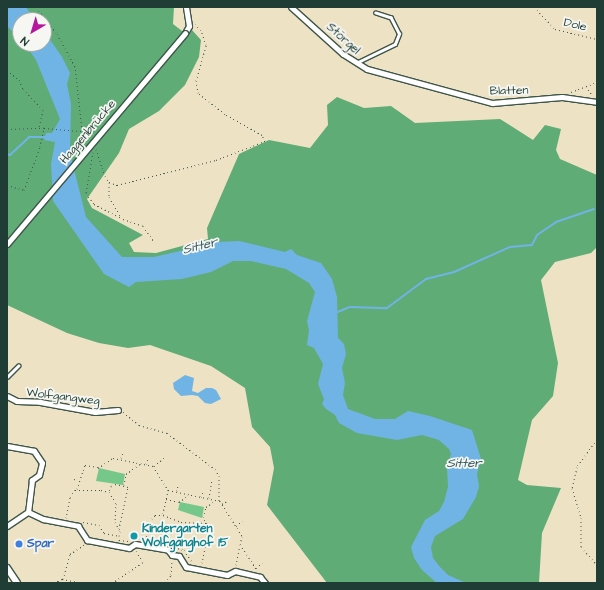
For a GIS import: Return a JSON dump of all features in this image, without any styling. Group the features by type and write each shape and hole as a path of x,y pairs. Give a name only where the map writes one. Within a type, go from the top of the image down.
{"street":[{"path":"186,7 189,23"},
{"name":"Störgel","path":"291,7 356,64 434,86"},
{"name":"Haggenbrücke","path":"7,244 185,33 189,23"},
{"name":"Blatten","path":"434,86 470,99 492,103 562,97 597,102"},
{"name":"Wolfgangweg","path":"7,396 17,401 40,402 95,412 118,410"},
{"path":"7,446 34,451 42,462 39,475 32,480 28,512"},
{"path":"7,526 28,512 38,514 43,519 78,526 87,540 129,548 133,545 168,550 172,555 179,556 186,567 227,575 235,571 260,577 264,583"},
{"path":"7,568 17,583"}],"lane":[{"path":"356,64 395,44 399,34 391,18 376,13"},
{"path":"7,377 18,366"}],"path":[{"path":"36,7 57,34 75,66 82,131 90,141"},
{"name":"Dole","path":"534,7 555,29 597,39"},
{"path":"109,182 117,185 178,171 266,141 262,135 225,114 198,93 196,81 206,45 201,30 189,23"},
{"path":"7,70 19,80 23,89 43,110 39,128"},
{"path":"562,97 586,85 597,82"},
{"path":"586,85 597,102"},
{"path":"7,185 24,190 40,147 44,128"},
{"path":"7,129 48,128 82,131"},
{"path":"122,218 109,197 109,182 94,146 89,165 86,193 94,204 122,218 143,226 154,242"},
{"path":"118,410 140,425 167,433 215,469 219,476 220,501 242,536 235,571"},
{"path":"597,439 577,467 572,488 581,518 579,541 585,552 597,565"},
{"path":"121,459 123,452"},
{"path":"72,520 66,518 70,495 77,489 79,480 83,477 86,465 98,468 113,458 153,466 168,490 163,515"},
{"path":"146,464 148,458"},
{"path":"153,466 164,458"},
{"path":"124,486 126,474 141,463"},
{"path":"74,479 79,480"},
{"path":"209,499 212,480"},
{"path":"109,492 113,484 128,488 119,529 119,540 129,541 143,562 112,583"},
{"path":"176,492 178,486"},
{"path":"77,489 109,492"},
{"path":"168,490 220,501"},
{"path":"201,497 203,491"},
{"path":"109,492 115,502 115,523 119,529"},
{"path":"166,500 178,502 189,494"},
{"path":"200,570 209,527 203,517 206,507 216,500"},
{"path":"222,505 228,501"},
{"path":"146,540 150,520 156,515 163,515 181,522 207,523"},
{"path":"79,521 99,525 104,533 119,536"},
{"path":"236,526 242,521"},
{"path":"240,544 260,577"},
{"path":"63,579 70,554 83,546"},
{"path":"165,583 171,575 172,555"},
{"path":"255,568 262,563"},
{"path":"54,583 63,579 82,583"}],"green space":[{"path":"7,7 174,7 173,24 186,34 192,30 201,40 199,57 185,85 159,111 129,129 119,153 87,199 92,208 143,235 129,243 134,252 156,253 208,239 207,228 239,154 269,140 310,148 328,125 327,105 337,97 364,108 391,106 415,123 500,119 533,140 545,125 561,129 556,150 560,159 597,175 597,247 591,253 555,262 541,280 558,363 553,396 532,420 518,480 527,485 561,488 542,533 539,583 327,583 267,505 274,468 270,447 252,427 245,388 211,366 150,345 128,348 99,343 67,333 7,305"},
{"path":"99,468 125,474 123,485 96,481"},
{"path":"180,502 204,507 202,518 178,510"}],"water":[{"path":"7,7 26,7 29,12 12,12 12,31 7,26"},
{"name":"Sitter","path":"52,43 62,57 70,73 67,84 71,104 70,153 86,217 122,257 154,257 219,242 239,241 285,252 291,249 297,255 321,263 332,279 337,297 338,338 344,344 346,354 342,368 345,383 343,395 348,409 375,419 395,419 408,411 430,416 472,430 481,459 477,474 479,486 476,497 463,519 435,536 431,547 433,558 440,567 448,575 466,583 437,583 422,570 414,558 411,547 425,520 439,511 444,502 448,487 447,468 451,454 449,449 439,440 422,435 397,440 357,433 339,423 335,415 326,409 322,404 324,399 318,384 323,364 314,348 307,345 309,330 307,321 315,292 309,283 286,269 251,261 233,261 211,272 182,279 136,282 129,287 104,274 53,201 51,164 55,142 44,140 46,133 52,133 60,119 36,60 30,52 52,52"},
{"path":"185,375 194,378 192,391 198,393 206,388 212,388 216,390 221,399 211,404 205,403 198,396 181,396 174,389 173,383"}],"waterway":[{"path":"7,154 10,155 29,137 47,137"},
{"path":"335,313 350,307 387,308 426,279 454,272 510,247 532,245 537,235 556,222 594,209"}],"place":[{"name":"Kindergarten Wolfganghof 15","path":"134,536"},
{"name":"Spar","path":"19,544"}]}
